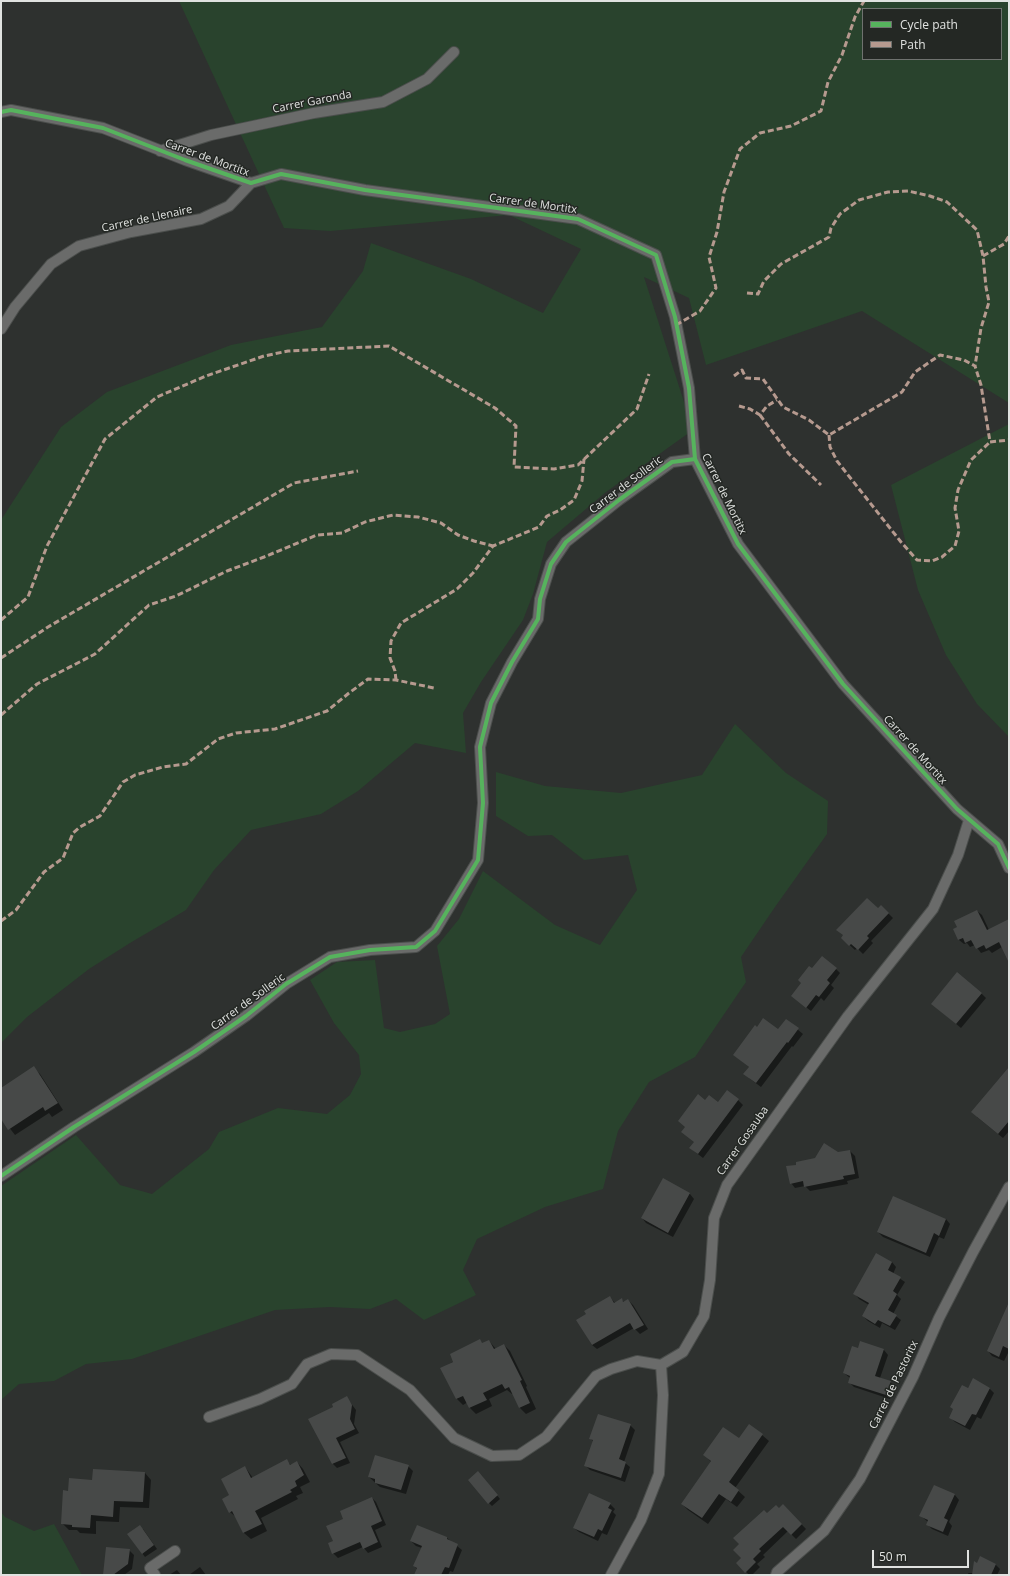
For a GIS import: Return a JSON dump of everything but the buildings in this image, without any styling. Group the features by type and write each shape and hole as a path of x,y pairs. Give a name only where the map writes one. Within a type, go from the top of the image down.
{"street":[{"name":"Carrer Garonda","path":"160,151 211,134 314,113 383,102 427,79 454,52"},
{"name":"Carrer de Mortitx","path":"1,112 11,110 103,128 160,151 251,184 281,174 364,190 578,219 656,255 675,317 689,388 695,459 738,544 843,684 957,809 998,844 1009,868"},
{"name":"Carrer de Llenaire","path":"1,329 15,306 51,264 79,246 131,232 201,219 229,206 251,184"},
{"name":"Carrer de Solleric","path":"1,1176 74,1127 194,1052 246,1016 286,984 330,957 370,950 416,947 435,931 478,860 483,803 480,747 490,703 512,662 538,620 540,599 551,564 566,542 619,500 672,462 695,459"},
{"name":"Carrer Gosauba","path":"661,1365 683,1352 704,1316 710,1280 714,1218 727,1185 848,1016 933,909 958,855 969,820"},
{"name":"Carrer de Pastoritx","path":"776,1575 777,1572 824,1531 860,1480 913,1377 942,1312 1009,1187"},
{"path":"209,1417 260,1399 292,1384 306,1364 332,1354 357,1355 410,1390 454,1438 492,1456 519,1455 546,1437 596,1376 611,1369 637,1361 661,1365 663,1395 659,1474 641,1520 611,1575"},
{"path":"155,1575 150,1568 175,1551"}],"green space":[{"path":"179,1 1009,1 1009,403 862,311 706,365 689,298 644,277 693,430 606,492 547,542 533,594 523,620 481,682 463,713 466,753 415,743 358,791 321,814 251,830 214,870 186,910 89,969 27,1017 1,1043 1,520 61,427 107,392 231,345 322,327 363,271 371,243 471,279 543,313 581,249 509,215 330,231 284,228"},
{"path":"1009,424 1009,737 977,704 946,655 918,590 891,485"},
{"path":"735,724 786,773 828,801 827,834 741,957 746,982 695,1057 649,1082 618,1131 603,1189 545,1207 477,1239 463,1270 476,1295 424,1320 396,1299 370,1309 330,1307 275,1310 132,1359 86,1364 54,1381 19,1384 1,1400 1,1186 76,1135 120,1185 152,1194 209,1149 219,1132 278,1108 327,1114 350,1095 361,1074 359,1055 334,1023 310,980 337,962 375,960 384,1028 400,1032 435,1024 450,1014 437,946 459,919 483,871 555,925 600,945 637,890 628,855 584,860 552,835 528,836 496,816 496,772 545,786 621,793 702,775"},
{"path":"1,1512 5,1517 34,1531 54,1524 82,1575 1,1575"}],"marked path":[{"path":"676,325 700,311 716,288 709,257 717,232 724,192 740,149 760,133 791,126 821,111 828,82 842,55 855,17 864,1"},
{"path":"747,293 758,294 764,281 781,264 829,237 831,228 840,214 859,200 888,192 908,191 930,196 947,202 977,230 983,256 989,302 981,328 975,366"},
{"path":"983,256 1004,244 1009,236"},
{"path":"1,620 28,597 47,546 105,439 157,397 206,376 264,356 288,351 389,346 495,408 516,426 514,467 554,469 578,465 637,409 649,374"},
{"path":"734,376 742,370 746,378 763,379 783,407 809,420 829,435 902,392 915,372 940,355 964,360 975,366 981,385 990,442 1009,440"},
{"path":"739,406 750,409 760,415 767,406 777,400"},
{"path":"760,415 789,454 821,485"},
{"path":"829,435 830,447 837,461 901,542 917,560 932,561 942,557 955,546 959,531 955,508 958,490 971,460 990,442"},
{"path":"396,680 395,671 390,658 391,641 401,623 457,589 473,573 493,546 539,527 547,516 560,510 574,500 582,481 584,459"},
{"path":"1,658 48,627 294,483 358,471"},
{"path":"1,715 37,684 95,654 149,605 176,596 227,571 317,535 342,533 365,522 393,515 418,517 441,523 458,535 493,546"},
{"path":"1,921 16,910 44,872 63,858 73,833 80,827 100,816 123,782 135,775 163,767 186,764 218,739 236,733 275,729 327,711 368,679 396,680 434,688"}],"cycle path":[{"path":"1,112 11,110 103,128 185,160 251,183 281,174 365,190 578,219 656,255 675,317 689,388 695,459 738,544 843,684 957,809 998,844 1009,868"},
{"path":"1,1176 74,1127 194,1052 246,1016 286,984 330,957 370,950 416,947 435,931 478,860 483,803 480,747 491,703 512,662 538,619 540,599 551,564 566,542 619,500 672,462 695,459"}]}
